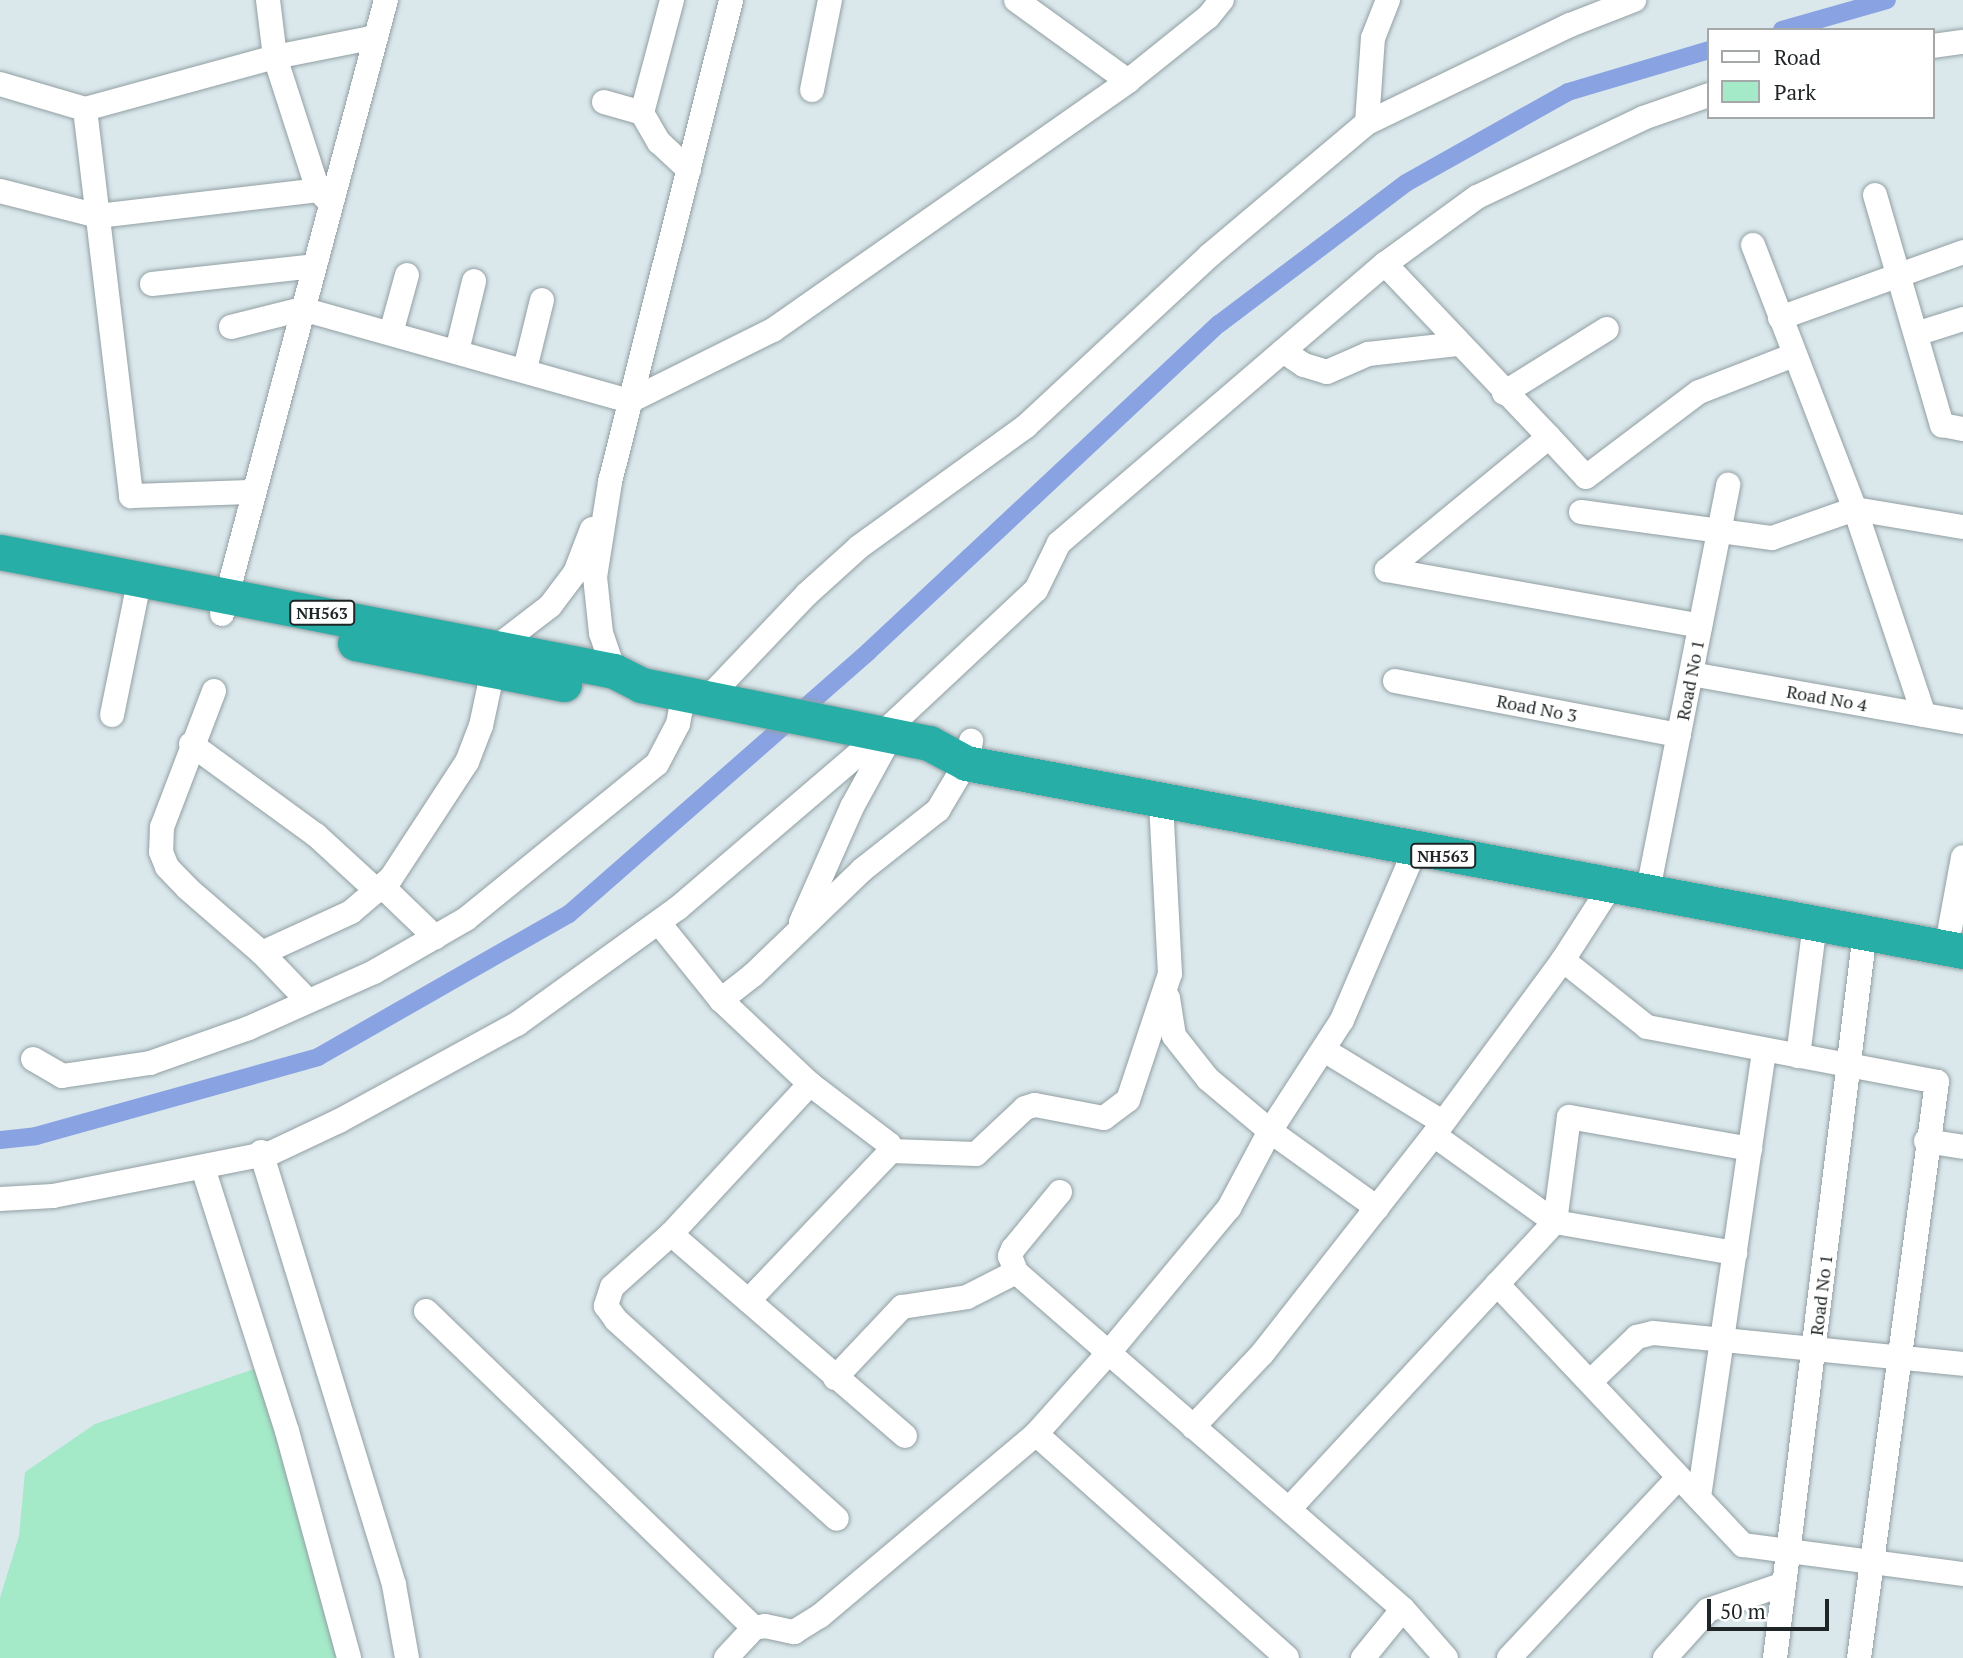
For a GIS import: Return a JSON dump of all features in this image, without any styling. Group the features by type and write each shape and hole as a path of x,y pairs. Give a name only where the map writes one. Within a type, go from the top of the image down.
{"highway":[{"name":"NH563","path":"0,552 224,605 494,658 578,686 627,678 709,699 883,732 1161,802 1865,932 1959,936"},
{"name":"NH563","path":"0,572 136,597 224,605"},
{"name":"NH563","path":"968,752 1651,875 1959,936"}],"street":[{"path":"268,0 275,57 324,197"},
{"path":"224,605 314,267 324,197 386,0"},
{"path":"642,113 672,0"},
{"path":"627,678 601,633 595,577 610,482 731,0"},
{"path":"812,90 830,0"},
{"path":"1016,0 1128,81"},
{"path":"231,327 302,309 525,369 631,401 773,330 1128,81 1208,18 1222,0"},
{"path":"1367,123 1373,38 1388,0"},
{"path":"33,1059 62,1076 150,1063 249,1028 374,972 466,919 657,764 678,724 709,699 807,594 859,547 1026,426 1210,255 1367,123 1570,25 1634,0"},
{"path":"0,84 85,109 275,57 376,37"},
{"path":"1935,46 1963,42"},
{"path":"0,1199 53,1196 203,1168 261,1152 271,1153 340,1121 517,1024 659,923 883,732 1036,590 1059,543 1385,264 1477,197 1643,118 1708,95"},
{"path":"604,102 642,113 659,142 689,170"},
{"path":"85,109 131,496 252,492"},
{"path":"0,191 97,216 324,197"},
{"path":"1875,195 1942,425 1963,429"},
{"path":"1753,245 1855,509 1924,715"},
{"path":"1780,317 1963,252"},
{"path":"1385,264 1586,477 1699,392 1794,355"},
{"path":"152,284 314,267"},
{"path":"391,333 407,275"},
{"path":"457,351 474,281"},
{"path":"525,369 542,300"},
{"path":"1916,334 1963,319"},
{"path":"1504,393 1607,329"},
{"path":"1283,351 1327,372 1368,354 1460,344"},
{"path":"1549,437 1387,570 1700,625"},
{"path":"262,953 351,912 380,888 467,762 481,726 494,658 535,621 575,573 610,482"},
{"name":"Road No 1","path":"1651,875 1728,485"},
{"path":"1581,512 1720,528 1772,538 1855,509 1963,527"},
{"path":"112,715 136,597"},
{"name":"Road No 4","path":"1691,674 1963,722"},
{"name":"Road No 3","path":"1395,681 1679,735"},
{"path":"214,691 191,744 162,827 161,852 167,867 187,888 262,953 308,1001"},
{"path":"797,932 883,732"},
{"path":"191,744 316,835 435,937"},
{"path":"721,1000 862,870 938,810 968,752"},
{"path":"750,1299 891,1151 976,1154 991,1145 1018,1114 1035,1105 1089,1118 1116,1113 1137,1082 1167,990 1170,957 1161,802"},
{"path":"726,1658 754,1628 765,1626 785,1632 803,1629 1036,1434 1111,1350 1230,1208 1270,1131 1342,1020 1415,850"},
{"path":"1959,936 1963,857"},
{"path":"1193,1427 1262,1354 1377,1208 1563,961 1610,887"},
{"path":"659,923 721,1000 810,1084 889,1144 891,1151"},
{"path":"1798,1056 1815,923"},
{"name":"Road No 1","path":"1775,1658 1865,932"},
{"path":"1563,961 1647,1027 1937,1082 1926,1141 1859,1658"},
{"path":"1167,990 1172,1027 1184,1052 1270,1131 1377,1208"},
{"path":"1324,1050 1438,1128 1555,1222 1735,1254"},
{"path":"1699,1497 1764,1050"},
{"path":"810,1084 671,1234 612,1287 607,1298 608,1312 837,1519"},
{"path":"1289,1508 1555,1222 1569,1117 1750,1149"},
{"path":"1926,1141 1963,1147"},
{"path":"261,1152 394,1585 407,1658"},
{"path":"203,1168 287,1431 349,1658"},
{"path":"1060,1192 1013,1249 1010,1256 1016,1272 1111,1350 1193,1427 1403,1609 1446,1658"},
{"path":"671,1234 750,1299 835,1378 905,1436"},
{"path":"835,1378 902,1307 967,1297 1016,1272"},
{"path":"1497,1284 1743,1545 1963,1574"},
{"path":"426,1311 754,1628"},
{"path":"1591,1381 1637,1337 1653,1333 1963,1364"},
{"path":"1036,1434 1287,1658"},
{"path":"1509,1658 1679,1477"},
{"path":"1665,1658 1708,1610 1784,1584"},
{"path":"1363,1658 1403,1609"}],"green space":[{"path":"254,1369 284,1448 336,1658 0,1658 0,1598 19,1536 25,1472 95,1424"}],"waterway":[{"path":"1789,28 1887,0"},
{"path":"0,1140 36,1136 318,1057 569,914 868,652 1219,324 1406,183 1568,92 1708,50"}]}
